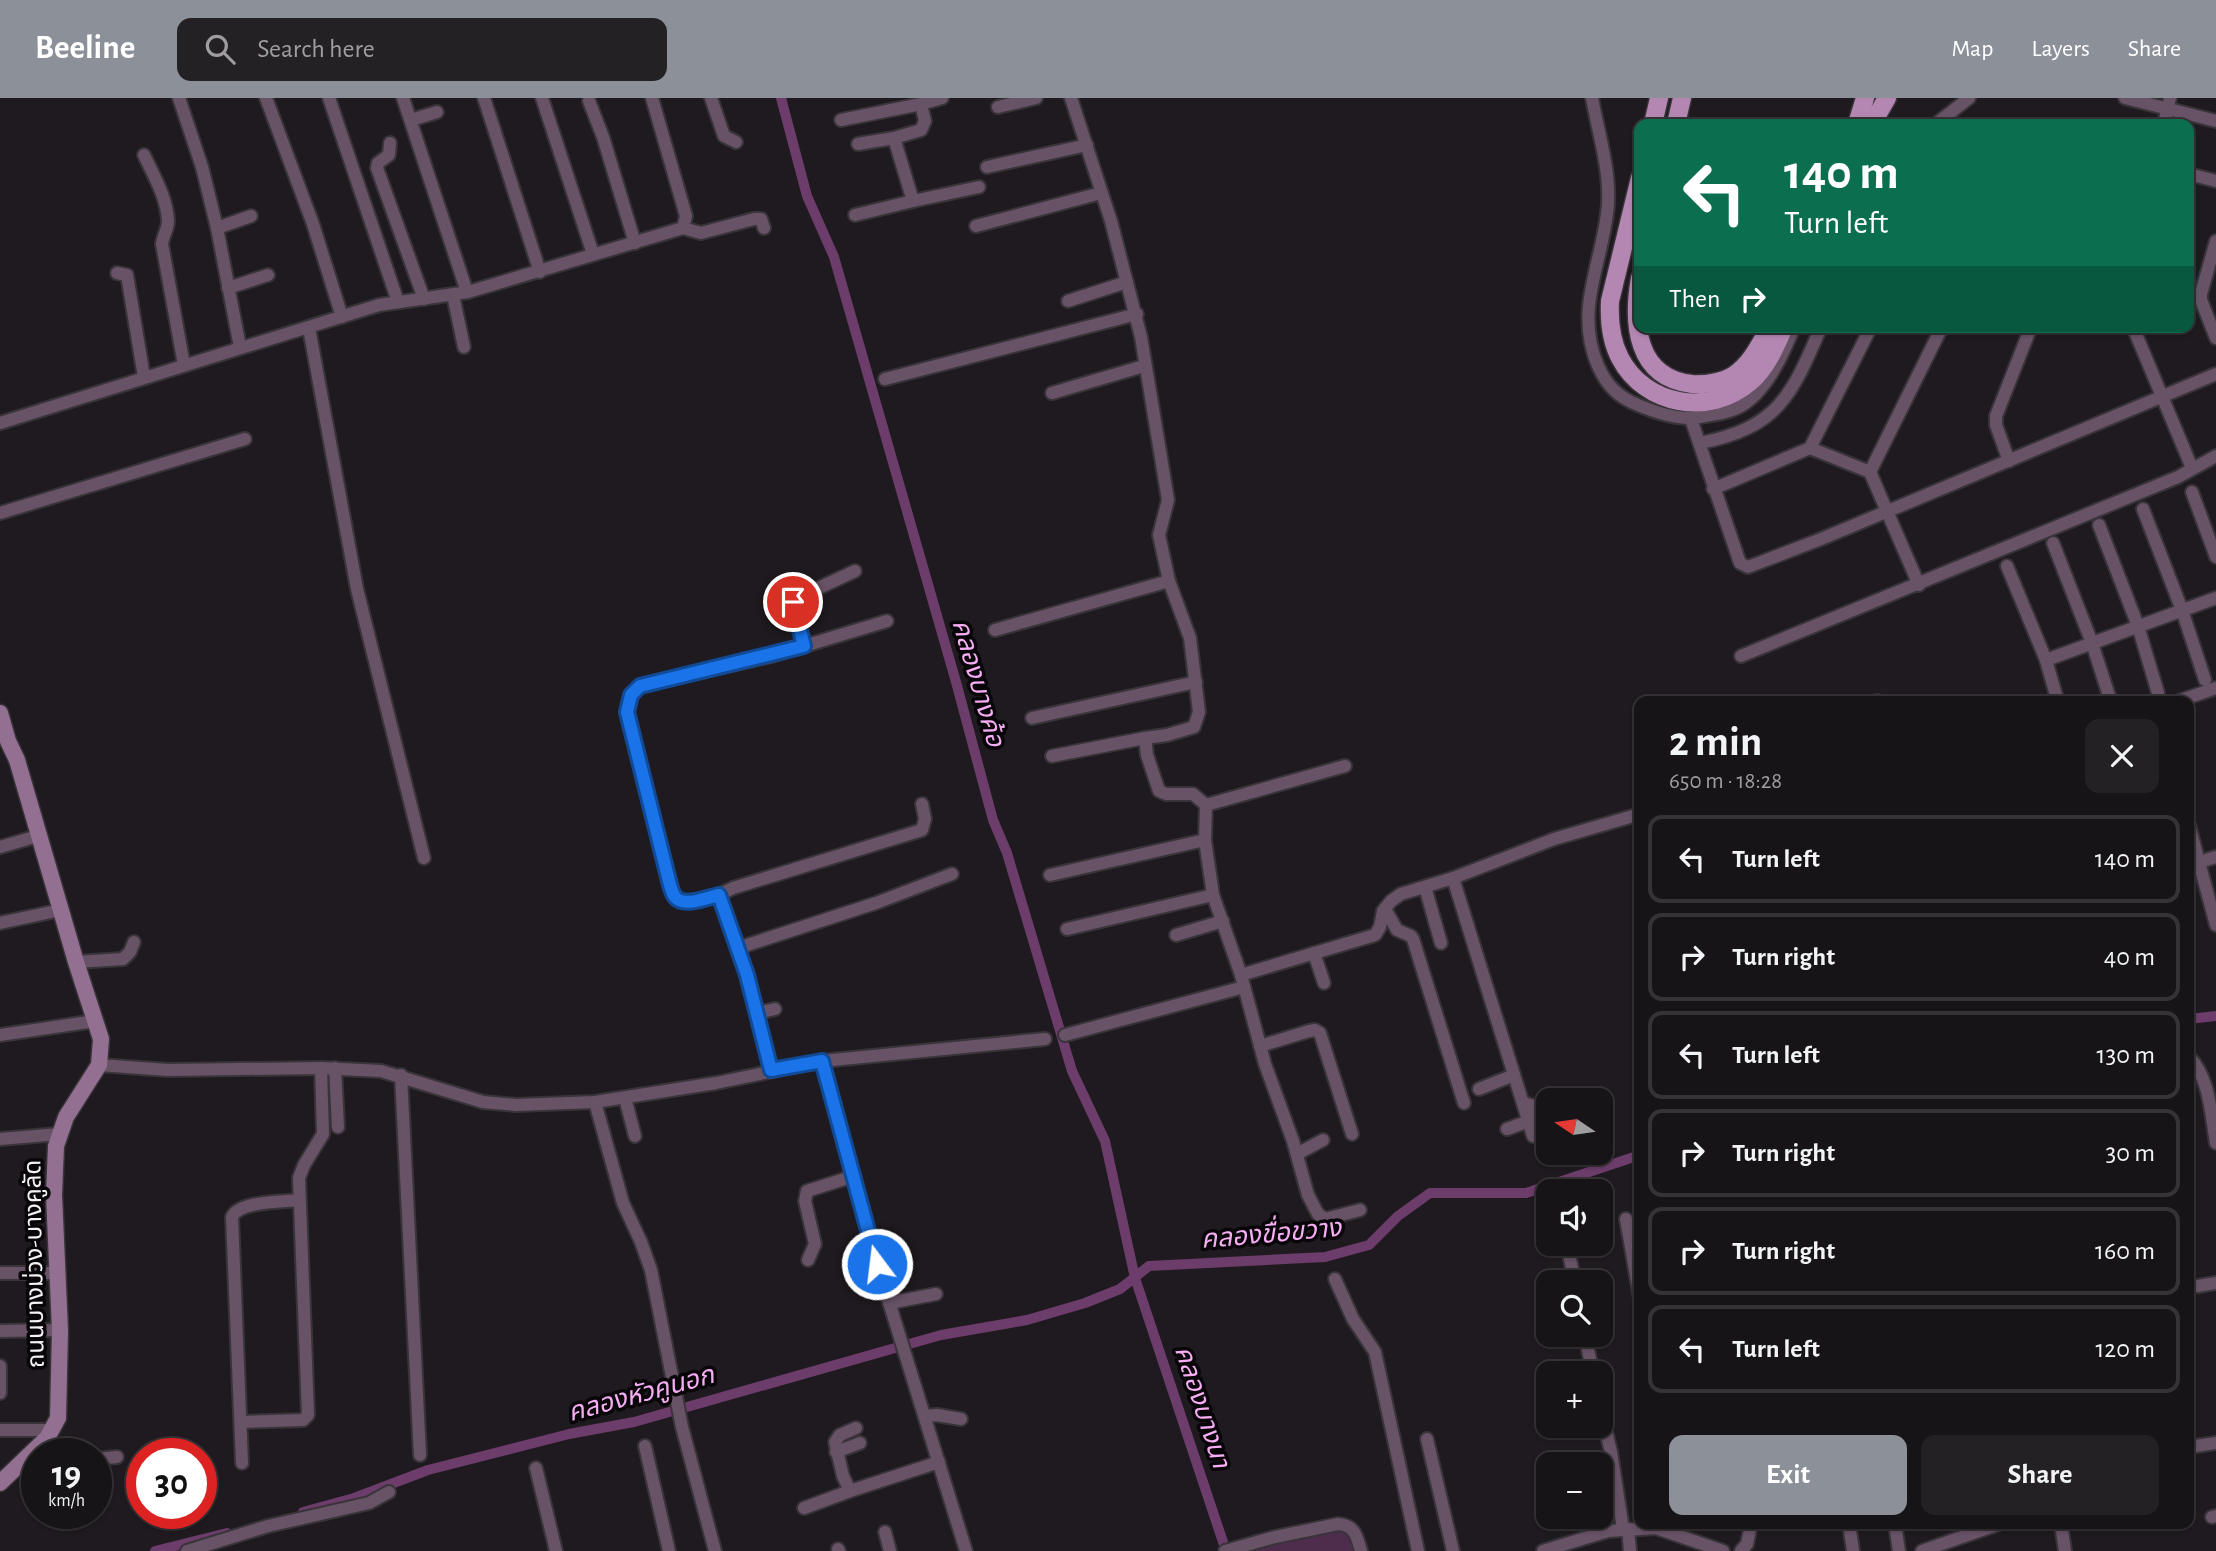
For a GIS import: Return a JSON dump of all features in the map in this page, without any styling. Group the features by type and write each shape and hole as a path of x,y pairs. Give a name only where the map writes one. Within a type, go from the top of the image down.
{"main road":[{"path":"1654,119 1659,98"},
{"path":"1677,119 1682,98"},
{"path":"1859,119 1865,98"},
{"path":"1875,119 1886,98"},
{"path":"1634,203 1610,301 1609,320 1616,349 1633,375 1667,399 1706,402 1723,398 1741,388 1762,368 1781,333"},
{"path":"1638,333 1643,350 1650,360 1674,381 1697,384 1710,383 1734,375 1754,354 1766,333"}],"street":[{"path":"179,98 202,167 217,228 240,347"},
{"path":"266,98 279,139 313,224 342,317"},
{"path":"329,98 398,302"},
{"path":"403,98 467,292"},
{"path":"484,98 540,272"},
{"path":"542,98 593,254"},
{"path":"652,98 686,216 683,228"},
{"path":"711,98 724,136 736,142"},
{"path":"841,120 942,98"},
{"path":"998,107 1036,98"},
{"path":"1052,756 1167,735 1194,727 1199,712 1191,638 1169,581 1158,535 1166,514 1166,488 1137,314 1071,98"},
{"path":"1592,98 1608,179 1608,204 1587,307 1588,330 1592,351 1605,381 1621,398 1654,412 1691,419 1734,410 1750,401 1781,359 1792,333"},
{"path":"1942,119 1969,98"},
{"path":"2125,98 2169,104 2216,121"},
{"path":"589,101 603,137 635,243"},
{"path":"858,144 894,138 923,128 925,115 921,104"},
{"path":"411,120 437,112"},
{"path":"894,138 913,201"},
{"path":"390,143 389,155 378,163 377,168 424,299"},
{"path":"986,167 1087,145"},
{"path":"144,155 166,210 167,227 162,244 184,365"},
{"path":"2194,175 2216,181"},
{"path":"855,215 979,187"},
{"path":"976,226 1101,193"},
{"path":"217,228 251,216"},
{"path":"0,423 379,305 467,292 683,228 701,233 761,219 764,228"},
{"path":"2216,241 2201,294 2212,313 2216,338"},
{"path":"117,274 127,275 144,377"},
{"path":"228,288 268,275"},
{"path":"1068,301 1127,282"},
{"path":"453,295 464,347"},
{"path":"885,379 1137,314"},
{"path":"309,328 357,589 424,858"},
{"path":"1700,443 1724,439 1768,416 1790,393 1818,333"},
{"path":"1713,489 1810,448 1868,333"},
{"path":"1870,472 1939,333"},
{"path":"2009,461 1996,425 1996,416 2029,333"},
{"path":"2136,333 2192,468"},
{"path":"1052,393 1144,366"},
{"path":"1691,419 1713,489 1740,563 1745,567 1821,539 2216,374"},
{"path":"0,513 245,439"},
{"path":"1810,448 1870,472 1919,585"},
{"path":"1741,656 2178,477 2216,456"},
{"path":"2192,492 2216,557"},
{"path":"2143,509 2182,610 2205,680"},
{"path":"2099,525 2138,626 2158,693"},
{"path":"2053,543 2092,643 2109,696"},
{"path":"2007,566 2046,660 2056,696"},
{"path":"804,646 793,600 855,571"},
{"path":"995,629 1169,581"},
{"path":"2046,660 2216,597"},
{"path":"887,621 804,646 640,686 631,695 627,712 675,897 691,901 719,895 733,888 922,830 925,819 922,804"},
{"path":"1032,718 1196,682"},
{"path":"2193,696 2216,688"},
{"path":"0,713 17,760 101,1039 99,1065 168,1070 335,1068 381,1071 483,1102 505,1106 595,1102 716,1083 822,1061 1045,1038"},
{"path":"1145,738 1147,755 1159,791 1166,794 1193,794 1206,805"},
{"path":"1206,805 1345,766"},
{"path":"1206,805 1205,840 1213,895 1308,1195 1322,1218 1329,1220 1360,1210"},
{"path":"1065,1035 1158,1012 1314,953 1375,935 1385,909 1401,894 1453,878 1554,839 1634,816"},
{"path":"0,847 38,836"},
{"path":"1050,875 1205,840"},
{"path":"2194,844 2213,900 2216,925"},
{"path":"2199,862 2216,857"},
{"path":"738,948 876,903 952,874"},
{"path":"1453,878 1534,1136"},
{"path":"1426,887 1441,943"},
{"path":"719,895 738,948 771,1070"},
{"path":"1068,929 1213,895"},
{"path":"1385,909 1397,930 1413,939 1464,1103"},
{"path":"0,923 61,910"},
{"path":"1176,935 1223,921"},
{"path":"76,962 123,959 134,942"},
{"path":"1314,953 1324,983"},
{"path":"757,1013 775,1009"},
{"path":"0,1035 95,1021"},
{"path":"1260,1046 1309,1031 1320,1032 1352,1134"},
{"path":"822,1061 889,1303 966,1551"},
{"path":"2194,1062 2208,1098 2216,1143"},
{"name":"ถนนบางม่วง-บางคูลัด","path":"54,1430 60,1399 54,1195 56,1146 66,1117 99,1065"},
{"path":"241,1422 303,1420 308,1415 299,1200 301,1170 323,1134 321,1068"},
{"path":"335,1068 338,1127"},
{"path":"401,1075 420,1455"},
{"path":"1479,1089 1514,1075"},
{"path":"2210,1077 2216,1109"},
{"path":"625,1098 635,1136"},
{"path":"595,1102 623,1203 642,1242 651,1270 682,1427 715,1551"},
{"path":"1523,1103 1535,1106 1536,1109"},
{"path":"1507,1129 1529,1121"},
{"path":"0,1139 59,1133"},
{"path":"1297,1154 1323,1140"},
{"path":"808,1260 815,1244 805,1201 807,1191 854,1176"},
{"path":"242,1463 232,1217 234,1212 246,1206 299,1200"},
{"path":"1626,1219 1634,1264"},
{"path":"0,1273 58,1273"},
{"path":"1335,1279 1353,1319 1375,1352 1419,1551"},
{"path":"2198,1286 2216,1283"},
{"path":"889,1303 936,1294"},
{"path":"0,1340 0,1331 60,1330"},
{"path":"0,1366 0,1393"},
{"path":"925,1416 961,1419"},
{"path":"850,1491 836,1452 836,1439 856,1428"},
{"path":"0,1430 54,1430"},
{"path":"47,1438 54,1430"},
{"path":"1427,1438 1453,1551"},
{"path":"1608,1438 1630,1551"},
{"path":"836,1452 860,1443"},
{"path":"2194,1446 2216,1443"},
{"path":"646,1446 669,1551"},
{"path":"112,1457 117,1457"},
{"path":"804,1508 939,1462"},
{"path":"0,1483 21,1463"},
{"path":"536,1468 556,1551"},
{"path":"187,1551 268,1526 369,1503 389,1492"},
{"path":"1229,1549 1338,1524 1352,1529 1361,1551"},
{"path":"1543,1551 1591,1535 1634,1529"},
{"path":"1741,1551 1747,1544 1750,1529"},
{"path":"1850,1529 1853,1551"},
{"path":"1896,1529 1899,1551"},
{"path":"1928,1550 1985,1529"},
{"path":"2062,1529 2065,1551"},
{"path":"1682,1531 1707,1548 1723,1551"},
{"path":"885,1532 890,1551"}],"shaded area":[{"path":"1339,1520 1365,1551 1232,1551"}],"waterway":[{"name":"คลองบางค้อ","path":"781,98 807,196 834,257 993,820 1007,853 1072,1071 1105,1141 1135,1278 1226,1551"},
{"name":"คลองขื่อขวาง","path":"2194,1018 2216,1016"},
{"name":"คลองหัวคูนอก","path":"303,1512 354,1498 428,1470 569,1434 634,1422 941,1335 1027,1320 1085,1303 1120,1289 1149,1266 1325,1257 1369,1245 1398,1216 1430,1193 1526,1193 1634,1157"},
{"name":"คลองหัวคูนอก","path":"155,1551 227,1533"}],"route":[{"path":"793,602 804,646 640,686 631,695 627,712 675,897 691,901 719,895 747,975 771,1070 822,1061 877,1264"}],"water label":[{"name":"คลองบางนา","path":"1202,1407"}]}
